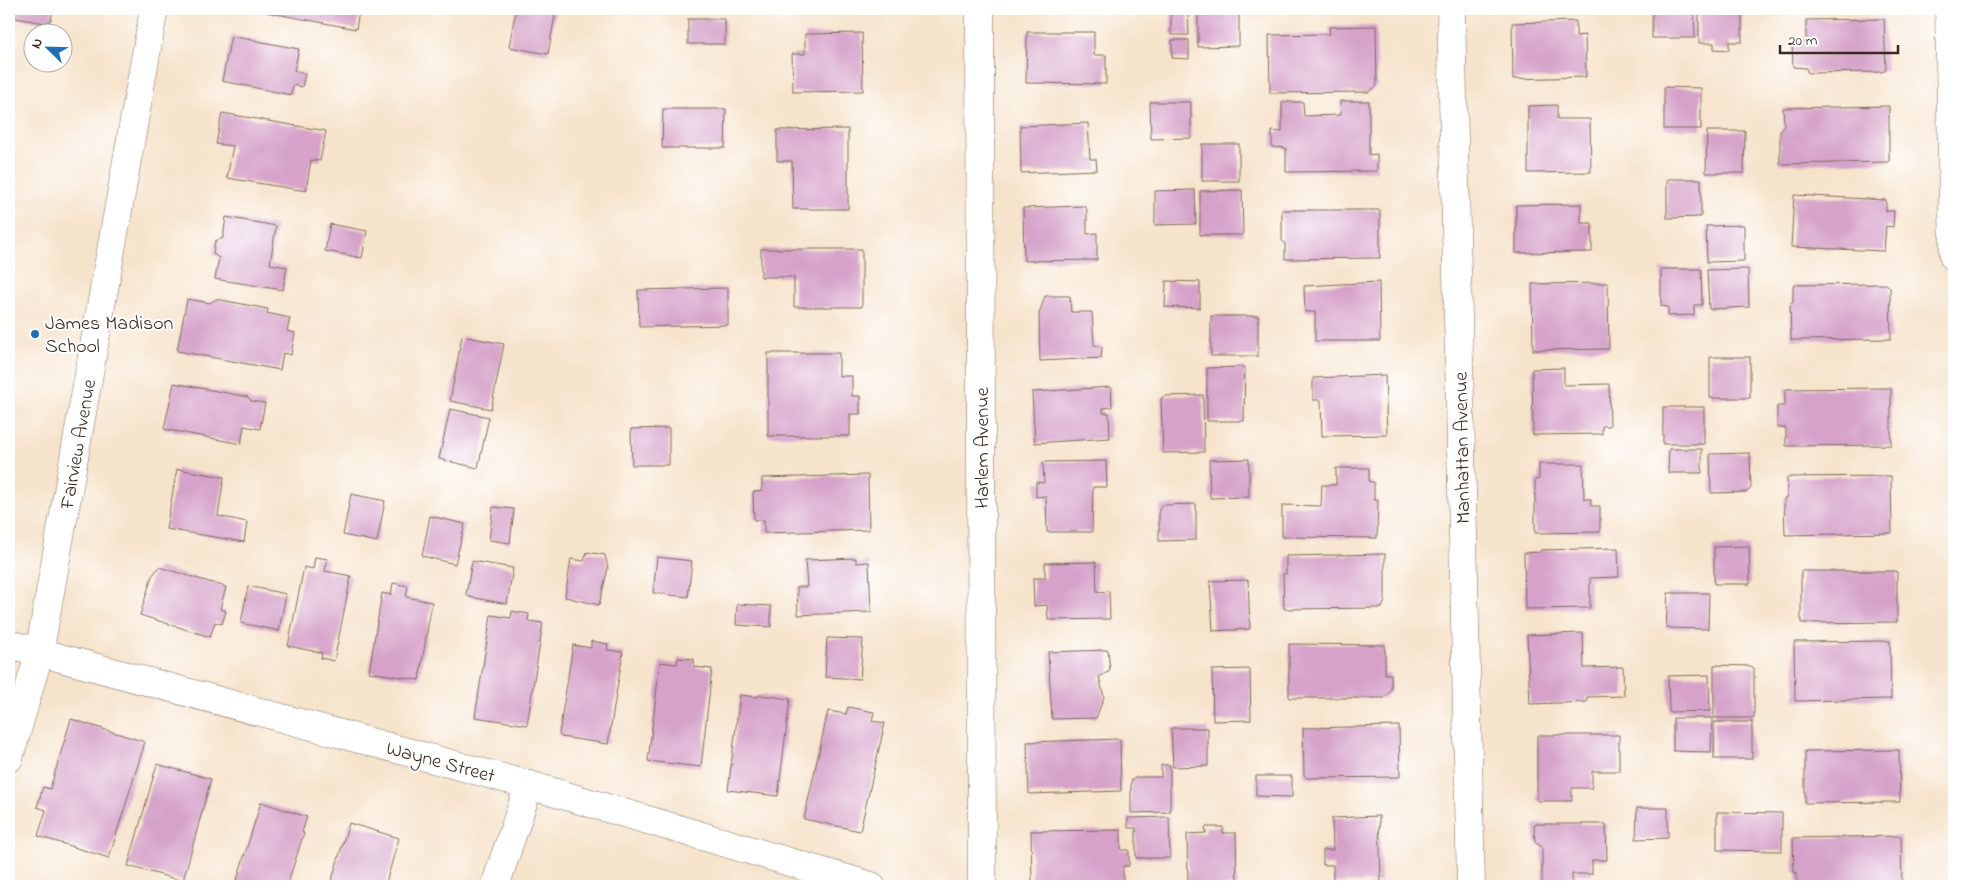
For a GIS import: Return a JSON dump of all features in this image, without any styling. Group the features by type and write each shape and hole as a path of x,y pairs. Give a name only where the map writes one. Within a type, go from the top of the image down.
{"street":[{"name":"Fairview Avenue","path":"9,758 40,654 154,9"},
{"name":"Harlem Avenue","path":"980,9 982,886"},
{"name":"Manhattan Avenue","path":"1451,9 1471,886"},
{"path":"1949,9 1954,257"},
{"name":"Wayne Street","path":"9,644 40,654 529,785 871,886"},
{"path":"495,886 529,785"}],"building":[{"path":"9,9 53,9 51,20 47,22 9,17"},
{"path":"250,9 370,9 369,14 359,12 356,29"},
{"path":"516,9 556,10 548,54 509,47"},
{"path":"1198,9 1239,9 1239,46 1198,47"},
{"path":"1652,9 1694,9 1695,38 1652,38"},
{"path":"1699,9 1742,9 1742,42 1729,42 1729,50 1714,49 1714,43 1699,43"},
{"path":"1171,13 1188,13 1189,35 1171,35"},
{"path":"688,19 725,19 725,44 688,44"},
{"path":"1884,19 1886,70 1882,72 1808,73 1806,68 1793,67 1792,43 1806,42 1806,20"},
{"path":"1576,21 1576,36 1585,35 1586,77 1513,79 1512,23"},
{"path":"1376,26 1377,86 1369,92 1270,93 1269,35 1330,34 1329,27"},
{"path":"1027,32 1094,32 1094,55 1106,55 1106,84 1026,83"},
{"path":"862,33 863,91 793,92 792,54 805,54 805,34"},
{"path":"231,36 299,49 294,71 305,74 302,87 293,85 291,95 222,81"},
{"path":"1172,40 1189,40 1189,59 1172,58"},
{"path":"1664,87 1701,88 1701,129 1664,129"},
{"path":"1340,101 1369,101 1369,155 1377,154 1377,171 1286,172 1286,148 1272,147 1272,131 1282,132 1282,102 1303,102 1304,116 1341,115"},
{"path":"1150,102 1191,102 1191,138 1151,139"},
{"path":"1557,105 1557,119 1590,119 1591,172 1528,173 1528,106"},
{"path":"1889,106 1889,162 1780,164 1780,132 1784,125 1783,108"},
{"path":"663,109 726,109 725,148 662,148"},
{"path":"222,113 326,131 320,161 311,160 306,191 227,178 233,146 216,144"},
{"path":"1088,123 1090,159 1096,159 1097,170 1021,173 1020,126"},
{"path":"848,129 848,209 793,209 792,161 777,161 777,130"},
{"path":"1707,131 1745,131 1744,173 1706,173"},
{"path":"1202,144 1239,144 1239,181 1202,181"},
{"path":"1667,179 1701,179 1701,217 1667,218"},
{"path":"1195,190 1196,224 1155,225 1155,191"},
{"path":"1242,190 1243,235 1200,235 1200,191"},
{"path":"1794,195 1886,200 1886,211 1894,211 1893,227 1886,226 1884,251 1791,247"},
{"path":"1581,204 1581,223 1592,223 1592,252 1516,253 1516,205"},
{"path":"1084,206 1087,209 1087,234 1097,233 1097,260 1024,261 1023,208"},
{"path":"1282,210 1380,210 1380,258 1285,259 1285,244 1282,240"},
{"path":"226,217 276,226 270,264 287,267 283,290 215,279 219,258 213,254 215,241 223,238"},
{"path":"330,224 367,231 362,258 325,251"},
{"path":"1744,225 1744,261 1707,262 1706,226"},
{"path":"761,249 862,249 862,307 794,307 794,277 761,277"},
{"path":"1661,269 1701,269 1702,305 1694,305 1694,315 1668,316 1668,307 1661,306"},
{"path":"1748,269 1749,307 1709,309 1707,270"},
{"path":"1166,281 1200,282 1200,308 1165,307"},
{"path":"1379,282 1380,341 1315,341 1315,312 1305,312 1304,286"},
{"path":"1608,283 1609,349 1533,350 1532,284"},
{"path":"1886,284 1890,287 1891,339 1791,340 1790,305 1793,302 1793,285"},
{"path":"728,288 728,325 639,327 638,290"},
{"path":"1045,296 1070,296 1071,312 1092,312 1094,345 1102,347 1101,358 1040,361 1039,314"},
{"path":"187,299 210,303 216,299 268,309 267,313 290,318 287,331 295,333 291,355 283,353 280,370 177,351"},
{"path":"1211,316 1258,316 1258,356 1211,356"},
{"path":"462,336 504,344 491,409 450,401"},
{"path":"768,353 839,353 839,376 852,376 852,396 860,396 860,414 850,414 850,436 768,436"},
{"path":"1710,357 1750,357 1750,398 1710,398"},
{"path":"1245,367 1244,421 1207,421 1207,368"},
{"path":"1564,368 1564,385 1609,384 1610,426 1602,426 1602,434 1533,435 1532,369"},
{"path":"1385,375 1387,435 1322,436 1321,400 1313,400 1313,378"},
{"path":"174,383 248,397 251,401 265,403 260,429 244,426 241,444 164,429"},
{"path":"1111,387 1112,407 1103,408 1103,413 1109,413 1110,438 1035,443 1032,392"},
{"path":"1891,388 1891,445 1786,446 1786,428 1777,428 1777,406 1785,406 1785,389"},
{"path":"1203,395 1204,452 1163,453 1161,399 1164,396"},
{"path":"1663,407 1704,407 1704,444 1663,444"},
{"path":"450,409 489,417 478,468 439,459"},
{"path":"669,428 669,465 632,465 631,429"},
{"path":"1669,449 1702,449 1702,473 1668,473"},
{"path":"1750,453 1751,488 1747,492 1711,493 1710,454"},
{"path":"1249,459 1249,497 1210,498 1209,460"},
{"path":"1106,461 1107,487 1093,487 1092,532 1047,532 1046,496 1036,497 1036,482 1044,483 1043,462"},
{"path":"1539,464 1583,464 1584,499 1591,499 1591,506 1600,506 1600,532 1535,533 1535,480 1539,479"},
{"path":"1336,468 1369,468 1369,482 1374,482 1374,500 1378,500 1377,538 1282,537 1282,505 1321,506 1322,485 1336,485"},
{"path":"177,469 224,477 218,516 247,522 244,542 166,529"},
{"path":"868,475 869,530 764,533 764,520 754,520 753,492 762,491 762,478"},
{"path":"1891,476 1892,533 1785,535 1784,498 1787,498 1787,477"},
{"path":"351,494 385,501 377,542 343,535"},
{"path":"1196,504 1196,540 1159,541 1159,510 1161,505"},
{"path":"493,507 514,509 510,543 489,540"},
{"path":"430,516 465,524 455,564 422,556"},
{"path":"1749,546 1750,584 1714,584 1714,547"},
{"path":"1618,548 1619,577 1590,578 1590,608 1525,609 1524,553 1541,552 1541,550"},
{"path":"587,552 605,555 608,568 599,605 565,597 571,559 584,561"},
{"path":"1385,554 1385,601 1382,608 1284,609 1283,574 1286,574 1286,556"},
{"path":"315,557 328,559 325,571 351,576 334,661 321,658 322,653 288,646 304,567 313,569"},
{"path":"657,557 692,561 688,597 653,593"},
{"path":"856,558 856,563 869,562 871,612 798,615 797,587 807,587 805,560"},
{"path":"472,561 513,568 507,604 466,595"},
{"path":"1096,562 1097,592 1109,591 1110,619 1048,620 1047,605 1034,606 1033,578 1045,578 1045,563"},
{"path":"159,567 226,587 220,609 226,611 222,624 215,622 210,637 140,615 152,576"},
{"path":"1801,571 1897,571 1897,622 1801,623"},
{"path":"1248,580 1250,629 1213,631 1210,581"},
{"path":"393,583 408,586 406,597 432,602 419,680 369,672 382,593 391,595"},
{"path":"248,586 286,594 279,631 241,623"},
{"path":"1668,593 1709,593 1708,629 1666,628"},
{"path":"737,604 771,606 771,627 736,625"},
{"path":"512,611 529,614 528,621 543,623 527,725 475,717 491,615 511,618"},
{"path":"1583,633 1584,668 1623,667 1624,696 1587,697 1587,702 1530,704 1527,635"},
{"path":"827,638 863,639 860,679 825,677"},
{"path":"591,641 608,644 607,650 623,652 608,744 561,737 559,734 573,645 591,648"},
{"path":"1890,641 1891,699 1795,701 1794,642"},
{"path":"1289,644 1385,645 1385,674 1391,674 1391,691 1384,698 1289,698"},
{"path":"1108,650 1110,671 1099,677 1104,697 1096,718 1052,719 1048,652"},
{"path":"678,658 694,659 694,667 712,669 701,767 648,761 660,662 677,664"},
{"path":"1714,665 1750,666 1754,668 1754,718 1714,718"},
{"path":"1250,669 1251,720 1213,721 1212,670"},
{"path":"1709,675 1710,711 1669,712 1668,676"},
{"path":"740,695 756,697 760,695 790,699 778,796 728,790"},
{"path":"848,707 874,712 872,721 885,723 860,831 804,819 828,711 846,714"},
{"path":"1673,718 1712,718 1711,752 1673,751"},
{"path":"71,719 145,742 109,858 38,836 46,810 37,807 43,787 50,789"},
{"path":"1714,722 1752,722 1752,759 1714,759"},
{"path":"1399,726 1400,777 1307,778 1304,775 1303,728"},
{"path":"1171,728 1208,728 1208,766 1173,767"},
{"path":"1539,735 1619,735 1619,771 1592,771 1592,788 1572,788 1572,801 1537,801 1537,737"},
{"path":"1120,739 1121,791 1029,794 1027,742"},
{"path":"1899,750 1900,802 1805,803 1805,751"},
{"path":"157,764 211,779 183,881 128,866"},
{"path":"1161,765 1170,765 1170,812 1131,813 1131,781 1136,777 1161,777"},
{"path":"1256,776 1292,776 1292,797 1256,796"},
{"path":"261,802 307,817 302,832 304,833 287,886 235,886"},
{"path":"1637,808 1668,808 1668,838 1636,839"},
{"path":"1717,812 1782,813 1782,851 1717,850"},
{"path":"1379,816 1381,882 1333,883 1333,865 1323,865 1323,850 1333,850 1332,818"},
{"path":"1169,817 1170,858 1136,858 1136,828 1128,828 1128,818"},
{"path":"349,823 399,838 385,886 330,886"},
{"path":"1534,824 1606,824 1607,860 1592,860 1592,874 1572,874 1572,886 1542,886 1542,847 1535,842"},
{"path":"1205,827 1223,827 1223,833 1236,833 1237,886 1188,886 1187,834 1206,833"},
{"path":"1121,830 1121,850 1129,850 1129,866 1123,866 1123,882 1032,883 1031,831"},
{"path":"1901,836 1902,886 1797,886 1797,872 1794,873 1793,838"}],"place":[{"name":"James Madison School","path":"35,334"}]}
